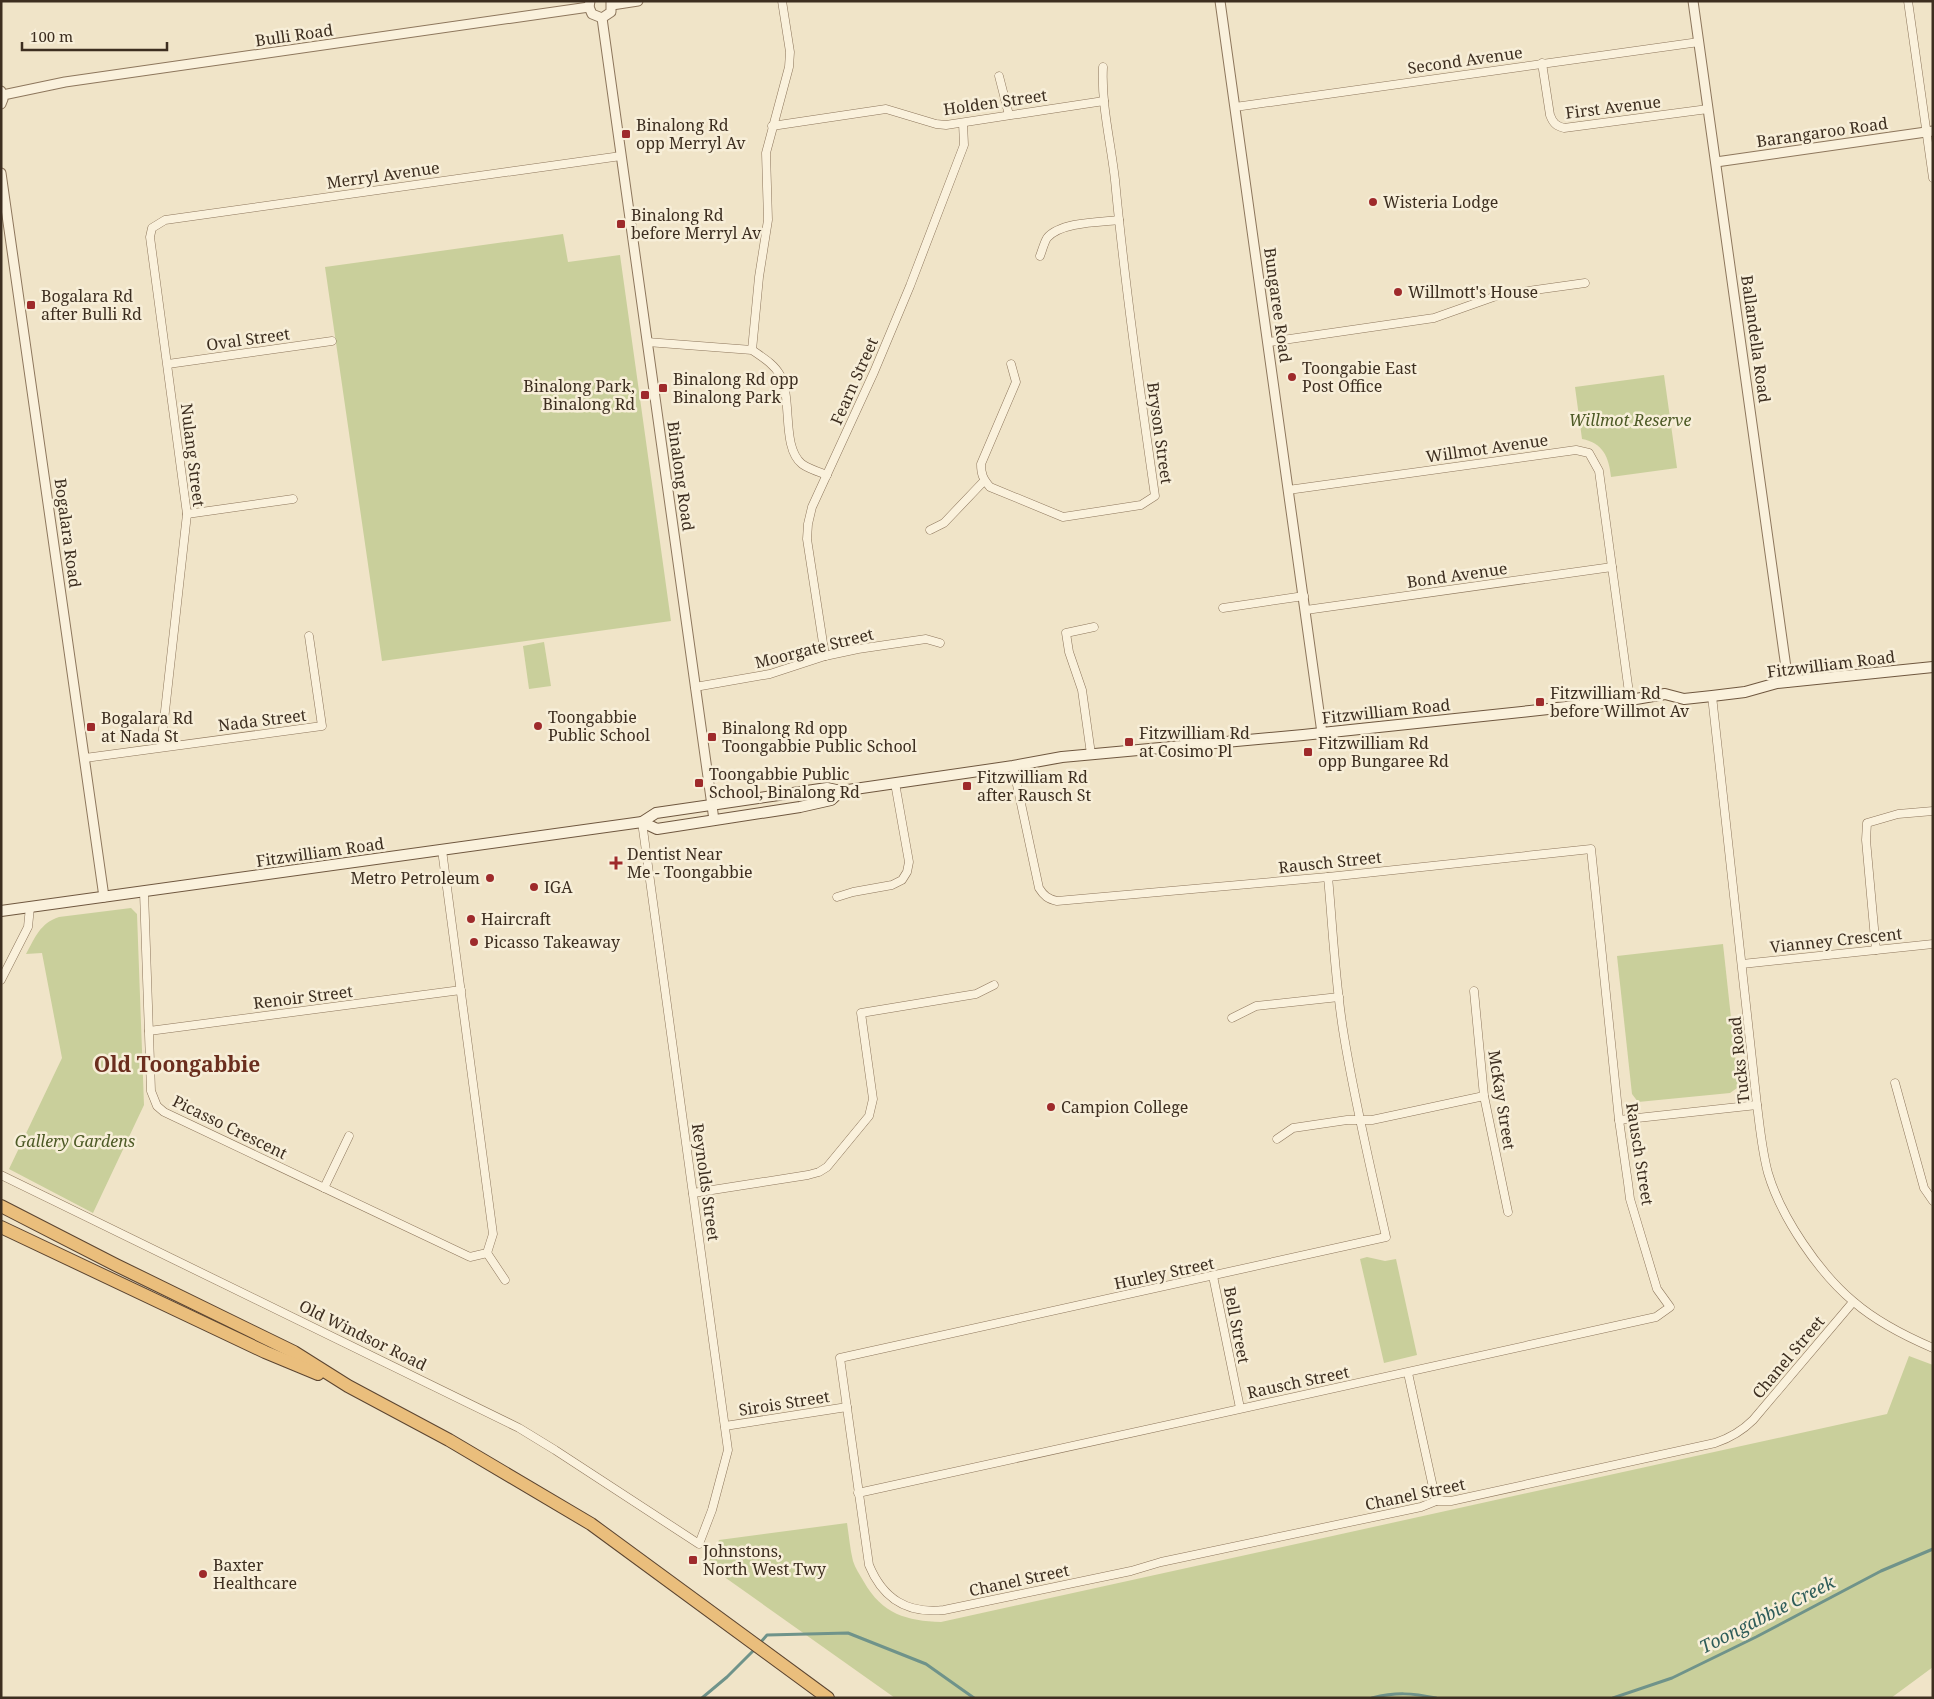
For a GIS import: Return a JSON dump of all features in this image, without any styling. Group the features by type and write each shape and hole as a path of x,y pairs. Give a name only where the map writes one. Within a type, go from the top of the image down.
{"highway":[{"path":"1,1206 116,1265 294,1352 348,1386 450,1440 592,1524 824,1695"},
{"path":"1,1227 265,1352 348,1386"}],"main road":[{"name":"Fitzwilliam Road","path":"1,911 642,822 656,813 827,788 841,791 1062,757 1322,733 1630,700 1665,694 1684,699 1745,692 1788,682 1933,667"},
{"name":"Fitzwilliam Road","path":"642,822 657,829 800,807 831,800 841,791"}],"street":[{"path":"590,4 595,16 602,18 608,15 612,3 638,1"},
{"path":"752,350 759,277 768,220 766,153 789,67 790,52 782,1"},
{"name":"Bungaree Road","path":"1220,1 1322,733"},
{"name":"Ballandella Road","path":"1693,1 1788,682"},
{"path":"1908,1 1930,132 1933,178"},
{"name":"Bulli Road","path":"2,93 590,4"},
{"name":"Binalong Road","path":"602,18 714,820"},
{"name":"Second Avenue","path":"1235,106 1699,42"},
{"name":"First Avenue","path":"1542,63 1552,121 1564,128 1708,108"},
{"name":"Bryson Street","path":"984,481 990,487 1063,517 1141,505 1155,496 1131,327 1112,154 1104,101 1103,67"},
{"path":"999,76 1009,114"},
{"path":"1,104 2,93"},
{"name":"Holden Street","path":"772,126 886,109 936,124 946,125 1104,101"},
{"name":"Fearn Street","path":"825,656 807,539 812,507 910,286 964,145 963,122"},
{"name":"Barangaroo Road","path":"1716,162 1930,132"},
{"name":"Merryl Avenue","path":"152,228 165,220 621,156"},
{"name":"Bogalara Road","path":"1,173 104,897"},
{"path":"1040,256 1047,238 1057,230 1119,220"},
{"name":"Nulang Street","path":"152,228 150,237 187,514 160,746"},
{"path":"1269,342 1434,318 1499,294 1585,283"},
{"name":"Oval Street","path":"168,364 332,341"},
{"path":"647,342 752,350 775,367 781,376 784,384 792,449 798,459 804,465 827,475"},
{"path":"930,530 944,523 984,481 981,474 981,464 1016,382 1011,364"},
{"name":"Willmot Avenue","path":"1288,490 1576,450 1589,453 1599,471 1630,700"},
{"path":"187,514 293,499"},
{"name":"Bond Avenue","path":"1306,610 1612,567"},
{"path":"1223,608 1304,596"},
{"path":"1091,754 1082,690 1069,652 1066,633 1094,627"},
{"name":"Nada Street","path":"85,758 160,746 322,726 309,636"},
{"name":"Moorgate Street","path":"695,687 770,674 825,656 858,649 926,639 940,644"},
{"name":"Tucks Road","path":"1712,696 1757,1105 1768,1174 1787,1218 1818,1265 1853,1302 1880,1322 1909,1338 1933,1348"},
{"name":"Rausch Street","path":"858,1493 1656,1317 1670,1308 1657,1290 1630,1199 1619,1120 1591,848 1328,877 1057,901 1049,899 1039,888 1013,766"},
{"path":"837,897 892,885 902,880 908,872 909,862 895,783"},
{"path":"1876,950 1866,840 1867,823 1898,814 1933,811"},
{"name":"Reynolds Street","path":"642,822 728,1450 712,1510 699,1544"},
{"path":"442,850 493,1234 487,1253 505,1280"},
{"name":"Hurley Street","path":"897,1601 879,1585 869,1565 840,1358 1386,1237 1360,1121 1338,997 1328,877"},
{"name":"Picasso Crescent","path":"144,892 151,1092 157,1106 164,1112 470,1257 487,1253"},
{"path":"1,980 28,927 30,908"},
{"name":"Vianney Crescent","path":"1742,964 1933,944"},
{"path":"694,1193 808,1175 819,1172 827,1167 863,1125 872,1108 873,1099 861,1013 976,994 994,985"},
{"name":"Renoir Street","path":"149,1031 461,990"},
{"name":"McKay Street","path":"1474,991 1484,1096 1508,1212"},
{"path":"1232,1018 1256,1006 1338,997"},
{"path":"1895,1083 1924,1188 1933,1201"},
{"path":"1277,1139 1292,1128 1347,1120 1372,1120 1484,1096"},
{"path":"1619,1120 1757,1105"},
{"path":"324,1188 349,1136"},
{"name":"Old Windsor Road","path":"1,1175 518,1428 699,1544"},
{"name":"Bell Street","path":"1213,1276 1240,1408"},
{"name":"Chanel Street","path":"897,1601 905,1606 922,1611 944,1610 1131,1571 1161,1562 1422,1507 1436,1501 1451,1501 1728,1439 1743,1430 1754,1420 1853,1302"},
{"path":"1408,1373 1436,1501"},
{"name":"Sirois Street","path":"726,1426 847,1407"}],"green space":[{"path":"563,234 568,262 620,255 671,621 382,661 325,267"},
{"name":"Willmot Reserve","path":"1664,375 1677,468 1611,477 1609,463 1604,452 1595,444 1582,439 1575,387"},
{"path":"544,642 551,686 529,689 523,646"},
{"name":"Gallery Gardens","path":"131,908 137,914 144,1105 93,1213 9,1169 62,1058 42,953 26,954 35,937 52,920 59,917"},
{"path":"1723,944 1738,1082 1737,1088 1730,1093 1638,1102 1632,1094 1617,956"},
{"path":"1367,1257 1385,1261 1396,1259 1417,1355 1384,1363 1360,1259"},
{"path":"1909,1356 1933,1365 1933,1667 1891,1698 895,1698 723,1576 709,1561 719,1540 847,1523 854,1564 871,1593 879,1602 896,1614 917,1620 941,1622 1887,1414"}],"waterway":[{"name":"Toongabbie Creek","path":"1613,1698 1672,1678 1756,1637 1881,1571 1933,1549"},
{"name":"Toongabbie Creek","path":"760,1643 767,1635 848,1633 926,1664 974,1698"},
{"name":"Toongabbie Creek","path":"702,1698 727,1677 756,1648"},
{"name":"Toongabbie Creek","path":"1372,1698 1404,1694 1436,1698"}],"place":[{"name":"Binalong Rd opp Merryl Av","path":"626,134"},
{"name":"Wisteria Lodge","path":"1373,202"},
{"name":"Binalong Rd before Merryl Av","path":"621,224"},
{"name":"Willmott's House","path":"1398,292"},
{"name":"Bogalara Rd after Bulli Rd","path":"31,305"},
{"name":"Toongabie East Post Office","path":"1292,377"},
{"name":"Binalong Rd opp Binalong Park","path":"663,388"},
{"name":"Binalong Park, Binalong Rd","path":"645,395"},
{"name":"Fitzwilliam Rd before Willmot Av","path":"1540,702"},
{"name":"Toongabbie Public School","path":"538,726"},
{"name":"Bogalara Rd at Nada St","path":"91,727"},
{"name":"Binalong Rd opp Toongabbie Public School","path":"712,737"},
{"name":"Fitzwilliam Rd at Cosimo Pl","path":"1129,742"},
{"name":"Fitzwilliam Rd opp Bungaree Rd","path":"1308,752"},
{"name":"Toongabbie Public School, Binalong Rd","path":"699,783"},
{"name":"Fitzwilliam Rd after Rausch St","path":"967,786"},
{"name":"Dentist Near Me - Toongabbie","path":"616,863"},
{"name":"Metro Petroleum","path":"490,878"},
{"name":"IGA","path":"534,887"},
{"name":"Haircraft","path":"471,919"},
{"name":"Picasso Takeaway","path":"474,942"},
{"name":"Campion College","path":"1051,1107"},
{"name":"Johnstons, North West Twy","path":"693,1560"},
{"name":"Baxter Healthcare","path":"203,1574"}],"district":[{"name":"Old Toongabbie","path":"177,1064"}]}
